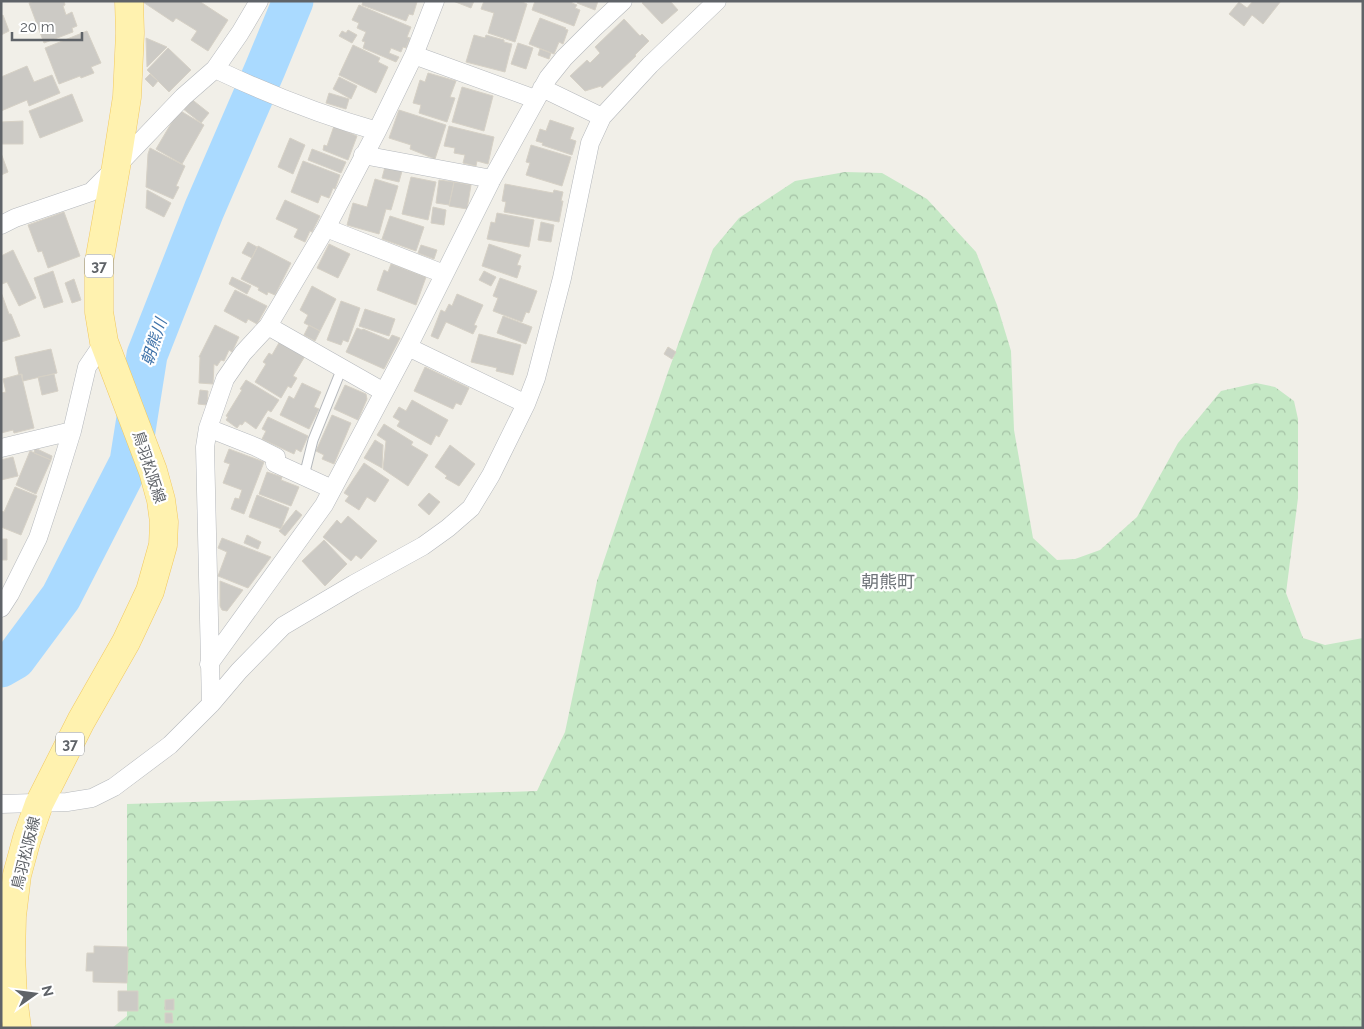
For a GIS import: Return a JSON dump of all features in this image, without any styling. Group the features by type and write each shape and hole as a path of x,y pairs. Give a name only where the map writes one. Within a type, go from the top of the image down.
{"main road":[{"name":"鳥羽松阪線","path":"18,1028 13,997 12,916 17,875 27,838 40,804 81,721 126,642 150,591 163,545 164,522 154,471 108,353 99,312 99,262 127,97 130,34 129,1"}],"street":[{"path":"1,225 15,218 91,192 183,97 216,69 259,1"},
{"path":"211,704 205,447 208,428 225,379 243,353 268,326 326,228 414,55 435,1"},
{"path":"209,664 324,505 408,347 492,180 548,78 564,58 623,1"},
{"path":"1,804 67,802 92,798 114,787 170,745 283,626 423,546 448,528 470,508 491,475 526,404 536,378 562,278 590,143 602,117 650,65 717,1"},
{"path":"414,55 539,93 602,117"},
{"path":"216,69 245,83 334,119 376,131"},
{"path":"363,155 492,180"},
{"path":"326,228 444,274"},
{"path":"268,326 384,392"},
{"path":"408,347 526,404"},
{"path":"1,608 38,538 72,431 87,367 108,353"},
{"path":"208,428 256,447 276,457 275,463 332,489"},
{"path":"1,448 72,431"}],"lane":[{"path":"304,476 313,440 342,368"}],"green space":[{"path":"845,172 882,173 927,199 976,252 997,305 1011,351 1014,430 1033,538 1057,560 1075,559 1100,550 1137,517 1178,443 1221,391 1256,383 1275,387 1294,401 1298,419 1298,498 1286,593 1303,638 1325,645 1363,638 1363,1028 112,1028 127,1016 127,804 537,791 565,732 597,581 668,372 713,249 739,218 795,181"}],"building":[{"path":"35,1 64,1 65,5 63,6 66,15 72,12 77,26 72,28 73,32 44,43 29,3"},
{"path":"144,1 199,1 228,20 208,51 191,40 197,31 176,18 173,22"},
{"path":"363,1 417,2 413,15 409,14 406,21 362,5"},
{"path":"453,1 474,1 471,8"},
{"path":"484,1 520,1 527,4 515,42 488,33 494,13 481,9"},
{"path":"535,1 572,1 572,3 577,5 575,8 580,10 574,26 532,10"},
{"path":"578,1 598,1 595,10 577,3"},
{"path":"644,1 670,1 678,10 662,24 642,3"},
{"path":"1253,1 1281,1 1263,24 1252,15 1244,26 1229,14 1239,2 1247,8"},
{"path":"359,5 411,27 407,37 410,38 406,48 403,47 401,52 391,48 389,53 399,57 396,62 363,48 365,42 362,41 366,32 357,28 359,23 352,20"},
{"path":"3,15 9,31 1,35 1,16"},
{"path":"540,18 568,30 563,44 559,42 554,54 529,44"},
{"path":"624,19 640,36 642,34 649,41 602,88 601,86 585,91 570,76 587,60 590,63 600,53 595,47"},
{"path":"348,30 357,35 352,43 339,36 342,31 346,33"},
{"path":"87,31 101,63 91,67 94,73 59,84 45,48"},
{"path":"474,35 485,38 486,35 512,44 505,72 466,62"},
{"path":"146,38 167,47 147,67"},
{"path":"518,43 533,48 526,69 511,64"},
{"path":"353,45 380,58 378,62 388,67 376,93 339,75"},
{"path":"168,48 191,70 169,92 147,70"},
{"path":"540,49 551,53 549,59 538,55"},
{"path":"27,66 34,82 52,75 60,93 29,106 27,100 1,111 1,77"},
{"path":"428,73 456,81 450,97 455,98 447,122 419,113 421,105 413,103 420,80 425,82"},
{"path":"150,74 158,81 153,87 145,79"},
{"path":"339,77 357,86 351,99 333,89"},
{"path":"462,87 493,96 484,131 452,122"},
{"path":"329,93 349,99 346,109 326,103"},
{"path":"72,94 83,121 40,138 29,111"},
{"path":"190,98 209,113 201,123 182,108"},
{"path":"179,110 204,125 182,164 156,149"},
{"path":"399,110 446,125 435,159 410,149 411,145 389,138"},
{"path":"550,120 574,128 570,139 576,141 572,155 542,145 543,143 536,141 540,129 546,131"},
{"path":"23,121 23,144 1,144 1,122"},
{"path":"334,126 357,136 348,160 323,150 324,145 327,146"},
{"path":"449,126 494,137 488,164 477,161 476,166 463,163 465,155 454,153 455,148 444,146"},
{"path":"290,138 305,145 293,174 278,167"},
{"path":"531,145 571,157 562,186 526,175 530,163 526,162"},
{"path":"150,148 185,166 176,186 179,187 173,199 146,187"},
{"path":"312,149 346,162 341,173 308,160"},
{"path":"1,153 8,172 1,175"},
{"path":"303,161 340,175 335,189 333,188 329,198 321,195 318,203 291,192"},
{"path":"385,167 402,171 399,182 382,178"},
{"path":"411,177 436,182 428,220 402,214"},
{"path":"375,179 398,186 391,210 386,209 379,234 347,225 353,203 367,207"},
{"path":"439,180 454,182 449,205 436,203"},
{"path":"454,182 471,185 467,209 449,206"},
{"path":"505,184 553,193 554,190 563,192 559,222 504,212 506,202 502,201"},
{"path":"147,190 171,203 164,217 146,208"},
{"path":"285,200 320,216 305,242 294,237 298,229 276,219"},
{"path":"433,207 446,210 444,225 431,223"},
{"path":"64,212 80,256 48,268 42,251 38,252 28,225"},
{"path":"497,213 534,220 529,247 487,239 491,222 495,223"},
{"path":"390,216 424,227 416,251 382,239"},
{"path":"541,222 554,225 551,242 538,240"},
{"path":"248,242 257,247 252,258 242,253"},
{"path":"329,244 350,254 338,278 317,268"},
{"path":"489,244 521,255 517,265 521,266 517,278 482,266"},
{"path":"421,245 437,250 434,259 418,253"},
{"path":"258,246 291,263 275,295 268,292 267,295 258,290 259,288 241,279"},
{"path":"13,250 36,298 19,306 7,282 2,284 1,282 1,256"},
{"path":"391,264 426,277 416,305 377,290 384,270 388,272"},
{"path":"53,271 63,302 44,308 34,278"},
{"path":"484,271 496,277 491,286 479,280"},
{"path":"232,277 251,286 247,294 229,284"},
{"path":"500,278 537,291 529,313 526,312 522,322 493,311 498,298 493,296"},
{"path":"74,279 81,300 72,303 65,283"},
{"path":"312,286 336,299 320,331 304,323 308,315 300,310"},
{"path":"235,290 267,306 257,324 248,319 246,323 224,311"},
{"path":"1,292 20,336 1,342"},
{"path":"457,294 483,305 474,325 477,326 473,334 446,322 438,339 431,336 441,310 445,312 449,304 452,306"},
{"path":"341,301 360,308 348,342 343,340 341,345 327,340"},
{"path":"365,309 395,319 389,336 359,326"},
{"path":"503,316 532,327 526,344 497,333"},
{"path":"215,325 239,337 232,352 229,350 224,361 221,360 217,366 214,364 213,384 199,383 199,357"},
{"path":"309,325 320,331 315,341 304,335"},
{"path":"357,328 389,340 392,335 400,338 384,369 346,352"},
{"path":"479,334 521,345 513,375 496,371 497,368 471,362"},
{"path":"280,341 305,356 293,376 297,378 291,388 288,386 281,398 255,382 266,364 263,362 269,353 272,355"},
{"path":"668,347 676,352 672,359 664,354"},
{"path":"51,349 57,373 23,381 22,374 19,375 15,357"},
{"path":"425,367 469,388 461,405 456,403 453,409 414,391"},
{"path":"21,374 34,428 14,433 13,430 1,433 1,393 6,392 3,379"},
{"path":"54,374 58,391 42,395 38,377"},
{"path":"246,380 279,400 271,412 268,410 256,429 245,421 237,428 226,420 228,417 226,416"},
{"path":"302,383 321,392 314,407 319,409 309,429 280,415 289,396 294,399"},
{"path":"345,385 366,394 367,399 358,420 334,409"},
{"path":"200,390 208,391 207,405 198,404"},
{"path":"412,400 448,420 439,437 436,435 431,445 397,426 400,421 393,417 399,407 406,411"},
{"path":"332,415 351,423 334,464 322,459 324,455 316,451"},
{"path":"268,417 308,436 301,452 296,449 294,454 262,439 266,431 262,429"},
{"path":"384,424 413,442 411,445 428,455 408,486 383,469 386,441 377,435"},
{"path":"375,440 383,445 382,468 364,458"},
{"path":"450,445 475,464 459,486 445,478 447,476 435,467"},
{"path":"35,448 52,456 51,460 34,453"},
{"path":"229,449 264,462 244,514 231,509 235,498 239,499 242,490 223,483 230,464 224,462"},
{"path":"30,451 51,460 36,494 16,485"},
{"path":"13,457 18,476 1,480 1,460"},
{"path":"364,463 389,480 375,502 367,497 359,510 345,501 349,496 344,493"},
{"path":"267,472 282,477 281,480 299,487 291,506 259,494"},
{"path":"15,487 37,496 21,535 1,527 1,511 4,512"},
{"path":"429,493 440,502 429,515 418,505"},
{"path":"257,495 289,508 281,529 249,517"},
{"path":"296,510 302,515 285,536 279,531"},
{"path":"348,516 377,541 361,559 356,555 351,561 323,537 337,520 341,524"},
{"path":"247,535 261,542 258,549 244,543"},
{"path":"222,538 271,557 248,588 218,576 227,552 218,548"},
{"path":"1,539 7,539 7,560 1,560"},
{"path":"324,540 347,564 325,586 302,561"},
{"path":"220,581 243,590 227,611 222,610 220,606"},
{"path":"94,946 128,947 127,983 93,982 93,971 86,971 87,953 94,953"},
{"path":"118,991 138,991 138,1011 118,1011"},
{"path":"174,999 174,1010 165,1010 165,1000"},
{"path":"165,1013 172,1013 173,1023 165,1023"}],"waterway":[{"name":"朝熊川","path":"1,667 15,659 61,597 130,462 147,355 204,210 293,1"}],"district":[{"name":"朝熊町","path":"888,581"}]}
